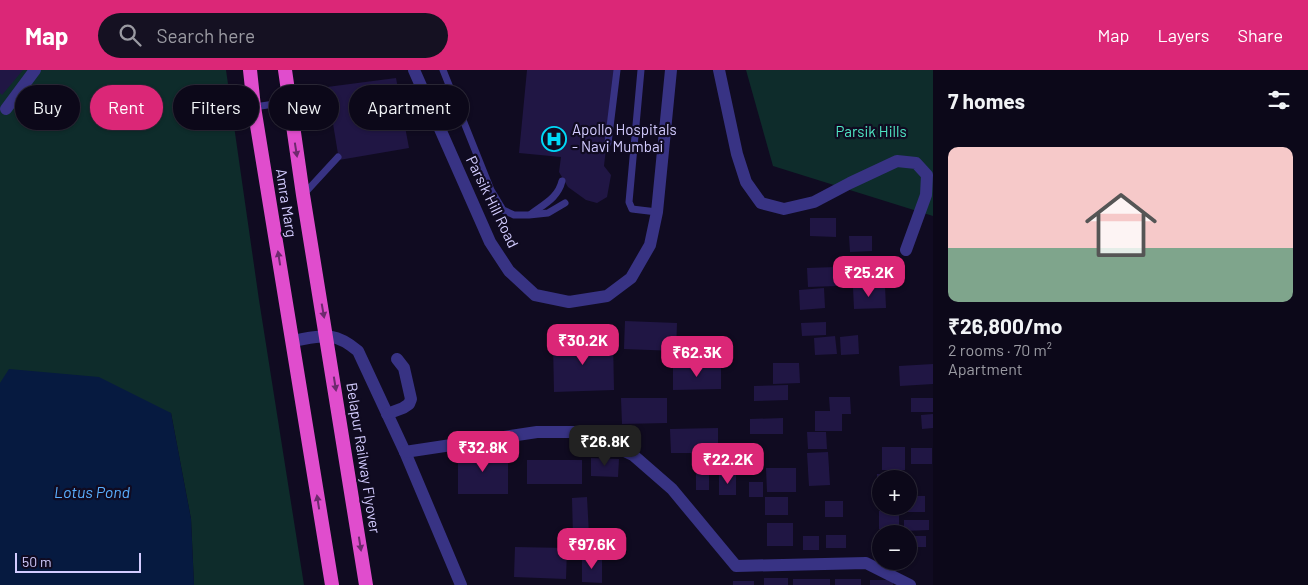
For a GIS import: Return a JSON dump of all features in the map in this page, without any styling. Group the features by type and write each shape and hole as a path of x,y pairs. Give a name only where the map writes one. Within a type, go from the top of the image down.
{"highway":[{"name":"Amra Marg","path":"250,70 252,85"},
{"name":"Amra Marg","path":"285,70 287,85"},
{"name":"Amra Marg","path":"258,130 292,340"},
{"name":"Amra Marg","path":"293,130 327,336"},
{"name":"Belapur Railway Flyover","path":"327,336 366,585"},
{"path":"292,340 332,585"}],"street":[{"path":"2,110 35,70"},
{"name":"Parsik Hill Road","path":"414,70 490,242 509,271 535,295 569,302 607,296 631,278 650,245 657,212 671,70"},
{"path":"719,70 737,154 746,182 761,203 784,209 814,202 897,161 916,163 927,175 926,195 906,250"},
{"path":"292,340 327,336 346,341 358,351 405,452 461,585"},
{"path":"387,414 403,408 409,404 411,399 404,368 397,359"},
{"path":"405,452 537,432 574,432 608,442 633,455 672,489 736,566 866,563 910,585"}],"lane":[{"path":"608,143 617,70"},
{"path":"641,70 629,202 632,209 657,212"},
{"path":"445,72 494,195 503,210 514,215 548,213 565,202"},
{"path":"303,195 338,157"},
{"path":"529,215 553,199 560,189 562,181"}],"green space":[{"path":"0,70 226,70 228,85 173,85 173,130 235,130 259,300 304,585 194,585 191,519 171,413 0,383"},
{"name":"Parsik Hills","path":"746,70 933,70 933,216 773,166"}],"water":[{"name":"Lotus Pond","path":"9,369 99,377 171,413 191,519 194,585 0,585 0,383"}],"building":[{"path":"0,70 23,70 2,95 0,93"},
{"name":"Apollo Hospitals - Navi Mumbai","path":"527,70 615,70 604,166 611,175 607,197 597,203 586,200 568,187 559,172 561,157 519,153"},
{"path":"396,78 397,85 349,85 349,130 406,130 409,148 339,160 334,130 339,130 339,85"},
{"path":"810,218 836,218 836,237 810,236"},
{"path":"849,236 872,236 872,251 850,252"},
{"path":"864,266 865,284 841,285 840,267"},
{"path":"836,267 837,286 808,287 807,268"},
{"path":"885,286 886,308 854,309 853,287"},
{"path":"824,288 825,308 800,310 799,290"},
{"path":"625,321 677,323 676,351 624,349"},
{"path":"826,322 826,335 802,336 801,323"},
{"path":"858,335 859,354 841,355 840,337"},
{"path":"835,336 837,354 815,355 814,338"},
{"path":"613,341 614,390 554,392 553,342"},
{"path":"773,363 799,363 800,383 773,384"},
{"path":"933,364 933,384 900,386 899,366"},
{"path":"721,366 721,389 673,390 673,367"},
{"path":"788,385 788,400 754,401 754,386"},
{"path":"829,397 850,397 851,414 842,414 842,431 815,431 815,411 830,411"},
{"path":"621,398 667,398 667,423 622,424"},
{"path":"911,398 933,398 933,412 911,412"},
{"path":"933,414 933,428 922,429 921,415"},
{"path":"783,418 783,434 750,434 750,419"},
{"path":"718,428 718,453 671,453 670,429"},
{"path":"807,432 826,432 827,449 808,449"},
{"path":"882,447 905,447 905,470 882,470"},
{"path":"911,448 932,448 932,464 911,464"},
{"path":"828,452 830,485 809,486 807,453"},
{"path":"458,453 508,453 508,494 458,494"},
{"path":"591,458 619,459 618,477 591,476"},
{"path":"527,460 582,460 582,484 527,484"},
{"path":"766,468 796,468 796,492 767,492"},
{"path":"696,469 709,469 709,490 696,490"},
{"path":"719,475 736,475 736,495 719,495"},
{"path":"749,482 763,482 763,497 749,497"},
{"path":"917,496 925,496 925,512 917,512"},
{"path":"587,497 589,535 573,536 572,498"},
{"path":"765,497 788,497 788,515 765,515"},
{"path":"825,501 843,501 843,517 825,517"},
{"path":"879,515 899,515 899,525 879,525"},
{"path":"904,520 929,520 929,530 917,530 917,525 904,525"},
{"path":"767,523 793,523 793,546 767,546"},
{"path":"826,535 846,535 846,548 826,548"},
{"path":"803,536 819,536 819,550 803,550"},
{"path":"917,536 926,536 926,547 917,547"},
{"path":"515,547 567,548 566,579 514,577"},
{"path":"582,557 602,558 602,583 582,582"},
{"path":"764,578 788,578 788,585 764,585"},
{"path":"793,579 830,579 830,585 793,585"},
{"path":"835,579 861,579 861,585 835,585"},
{"path":"870,580 893,580 893,585 870,585"},
{"path":"733,581 754,581 754,585 733,585"}],"place":[{"name":"Apollo Hospitals - Navi Mumbai","path":"554,139"}]}
